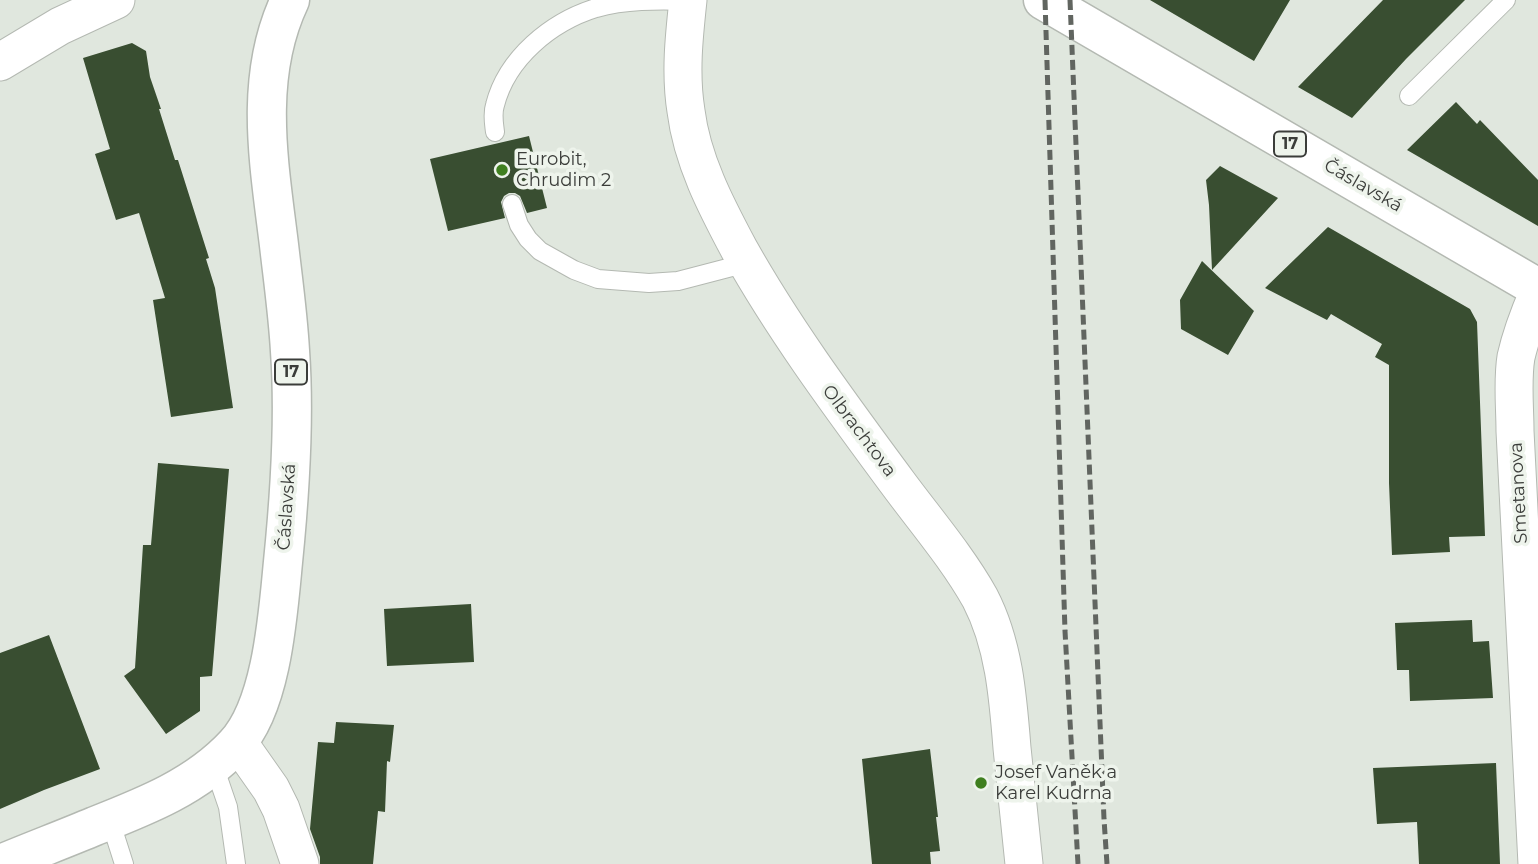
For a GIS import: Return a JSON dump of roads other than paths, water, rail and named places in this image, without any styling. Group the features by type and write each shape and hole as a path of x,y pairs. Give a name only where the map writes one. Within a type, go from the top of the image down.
{"main road":[{"name":"Čáslavská","path":"1,864 183,787 226,754 260,701 271,659 279,598 291,442 290,352 265,114 274,45 289,0"},
{"name":"Čáslavská","path":"1043,0 1538,288"}],"street":[{"path":"0,62 60,26 116,0"},
{"name":"Olbrachtova","path":"688,0 683,44 686,113 705,179 722,217 747,263 821,379 951,555 980,599 992,625 1005,684 1024,864"},
{"name":"Smetanova","path":"1536,864 1515,377 1520,342 1538,293"},
{"path":"226,754 271,789 281,809 300,864"}],"lane":[{"path":"495,132 494,107 507,74 553,28 598,8 628,2 688,0"},
{"path":"1409,96 1506,0"},
{"path":"512,204 527,239 540,251 574,270 598,278 649,283 678,281 747,263"},
{"path":"226,754 228,807 236,864"},
{"path":"110,820 124,864"}],"railway":[{"path":"1045,0 1065,631 1078,864"},
{"path":"1070,0 1107,864"}],"place":[{"name":"Eurobit, Chrudim 2","path":"502,170"},
{"name":"Josef Vaněk a Karel Kudrna","path":"981,783"}]}
